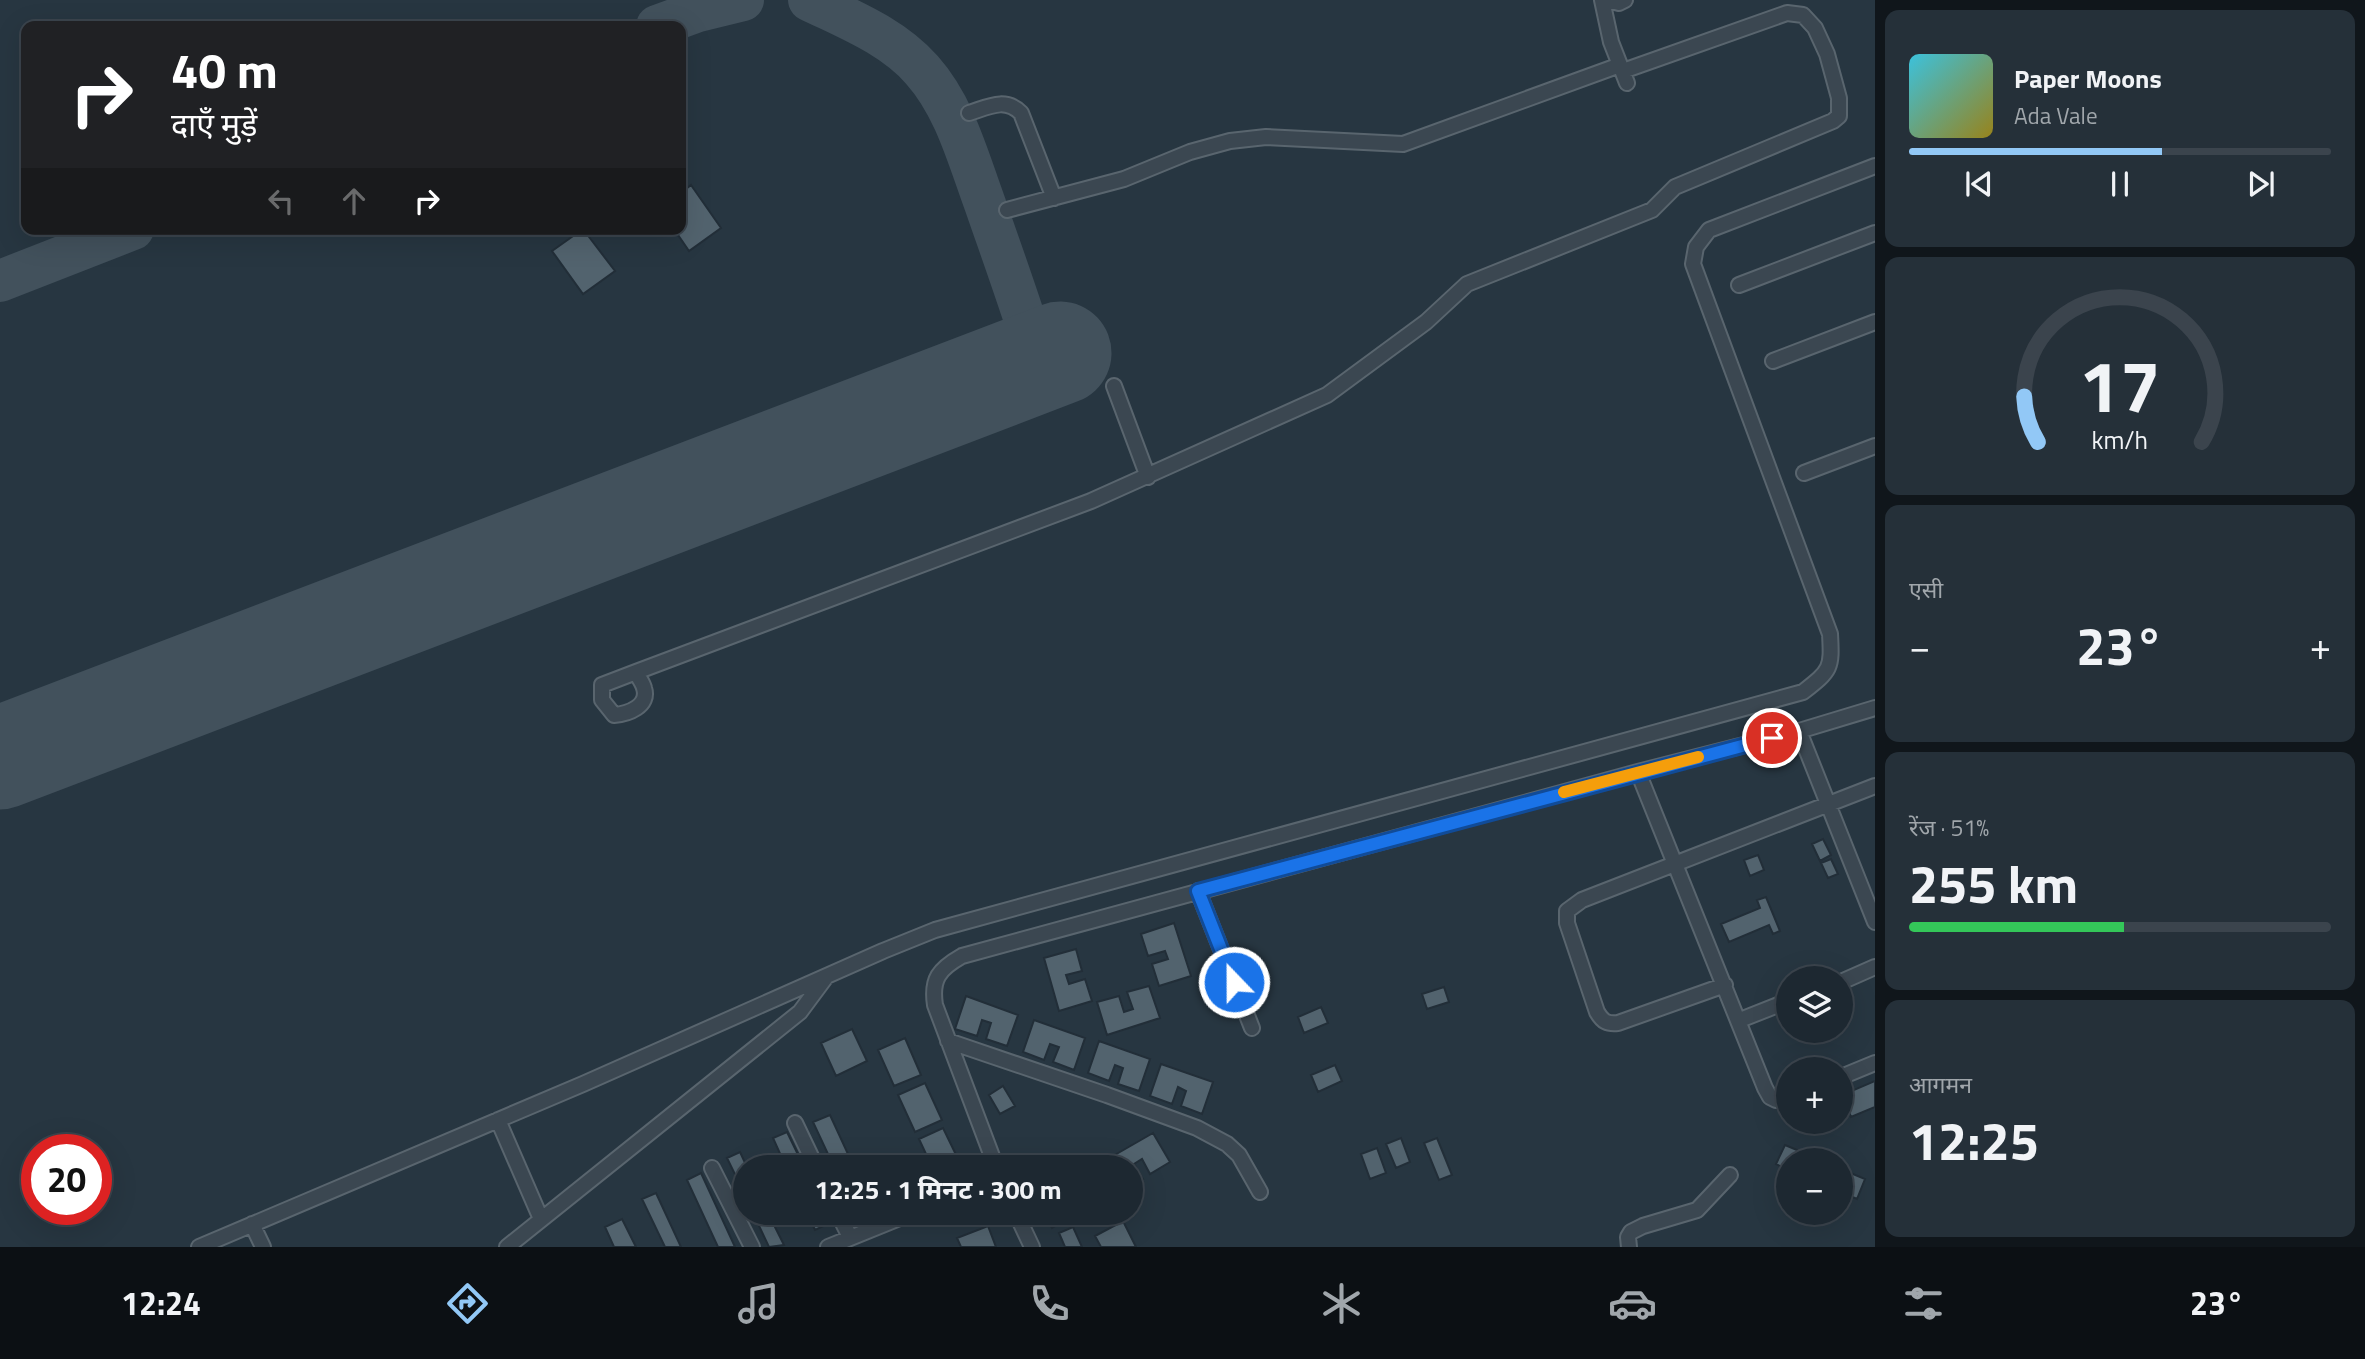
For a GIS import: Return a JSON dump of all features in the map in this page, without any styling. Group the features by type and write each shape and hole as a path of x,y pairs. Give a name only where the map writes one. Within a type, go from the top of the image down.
{"street":[{"path":"1602,0 1611,42 1623,73"},
{"path":"1608,0 1619,3 1625,0"},
{"path":"636,672 1091,501 1327,395 1426,322 1467,284 1652,210 1675,187 1833,121 1839,116 1839,98 1827,54 1815,28 1803,15 1787,13 1623,73 1403,144 1266,137 1230,141 1189,152 1124,179 1007,211"},
{"path":"969,113 999,104 1013,105 1021,113 1054,198"},
{"path":"199,1247 935,930 1803,692 1824,676 1832,662 1830,634 1693,264 1696,247 1709,230 1875,166"},
{"path":"1739,285 1875,233"},
{"path":"1773,361 1875,322"},
{"path":"1114,386 1148,477"},
{"path":"1804,473 1875,446"},
{"path":"991,1155 935,1005 932,989 936,977 948,964 962,956 1638,772 1798,732 1875,708"},
{"path":"1798,732 1875,922"},
{"path":"1638,772 1770,1097 1776,1100"},
{"path":"1725,985 1618,1023 1608,1024 1601,1020 1597,1012 1567,923 1567,911 1583,900 1875,786"},
{"path":"1198,891 1252,1028"},
{"path":"1853,977 1875,967"},
{"path":"508,1247 800,1012 827,976"},
{"path":"1740,1020 1776,1006"},
{"path":"948,1041 1197,1128 1227,1144 1239,1155 1260,1192"},
{"path":"1853,1071 1875,1063"},
{"path":"498,1119 541,1219"},
{"path":"795,1123 810,1155"},
{"path":"712,1168 752,1247"},
{"path":"1629,1247 1628,1237 1637,1228 1697,1210 1730,1175"},
{"path":"252,1224 262,1247"},
{"path":"844,1225 850,1237"},
{"path":"828,1247 881,1225"},
{"path":"1022,1225 1032,1247"}],"building":[{"path":"691,185 721,228 689,251 678,235 686,235 686,189"},
{"path":"575,235 588,235 615,271 583,294 552,251"},
{"path":"1823,839 1831,855 1820,861 1812,844"},
{"path":"1758,855 1764,870 1750,876 1744,860"},
{"path":"1831,859 1838,874 1828,878 1821,863"},
{"path":"1766,897 1780,931 1773,934 1769,925 1729,942 1721,924 1760,908 1757,900"},
{"path":"1174,923 1191,976 1159,986 1152,964 1168,959 1165,951 1148,956 1141,934"},
{"path":"1076,949 1082,971 1066,975 1069,984 1085,979 1092,1001 1059,1011 1044,958"},
{"path":"1149,986 1160,1018 1107,1035 1097,1002 1119,996 1124,1012 1133,1009 1127,992"},
{"path":"1444,987 1449,1002 1427,1009 1422,994"},
{"path":"966,996 1018,1015 1007,1046 986,1039 991,1023 982,1020 977,1036 955,1029"},
{"path":"1321,1007 1328,1023 1304,1033 1298,1017"},
{"path":"1034,1020 1085,1038 1074,1070 1053,1062 1059,1047 1050,1044 1044,1060 1023,1052"},
{"path":"852,1029 867,1061 836,1076 821,1043"},
{"path":"905,1038 921,1075 894,1086 878,1050"},
{"path":"1099,1041 1150,1059 1139,1091 1118,1084 1123,1068 1115,1065 1109,1081 1088,1073"},
{"path":"1161,1064 1213,1082 1202,1114 1181,1106 1186,1091 1178,1087 1172,1104 1150,1096"},
{"path":"1335,1065 1342,1081 1318,1092 1311,1075"},
{"path":"1875,1081 1875,1107 1853,1116 1853,1090"},
{"path":"925,1083 942,1120 915,1132 898,1095"},
{"path":"1003,1086 1015,1106 1000,1114 989,1095"},
{"path":"830,1115 848,1155 828,1155 813,1122"},
{"path":"943,1128 956,1155 926,1155 919,1139"},
{"path":"787,1132 798,1155 781,1155 773,1138"},
{"path":"1153,1133 1170,1162 1150,1174 1143,1155 1115,1155"},
{"path":"1401,1138 1410,1162 1396,1168 1386,1144"},
{"path":"1437,1138 1452,1175 1439,1180 1424,1143"},
{"path":"1377,1148 1386,1173 1370,1179 1361,1154"},
{"path":"733,1155 733,1170 727,1158"},
{"path":"701,1173 735,1247 718,1247 687,1180"},
{"path":"1853,1174 1865,1179 1857,1199 1853,1197"},
{"path":"656,1193 681,1247 665,1247 642,1199"},
{"path":"622,1219 636,1247 614,1247 605,1227"},
{"path":"759,1225 774,1225 784,1245 769,1247"},
{"path":"813,1225 826,1225 815,1230"},
{"path":"1116,1225 1125,1225 1136,1247 1101,1247 1095,1236"},
{"path":"988,1226 996,1247 961,1247 957,1238"},
{"path":"1073,1227 1082,1247 1065,1247 1059,1233"}],"taxiway":[{"path":"671,21 743,0"},
{"path":"809,0 869,29 897,47 933,84 952,117 966,151 1038,361"},
{"path":"0,281 118,235"}],"runway":[{"path":"0,758 1060,353"}],"slow traffic":[{"path":"1564,792 1698,757"}],"route":[{"path":"1234,982 1198,891 1772,738"}]}
